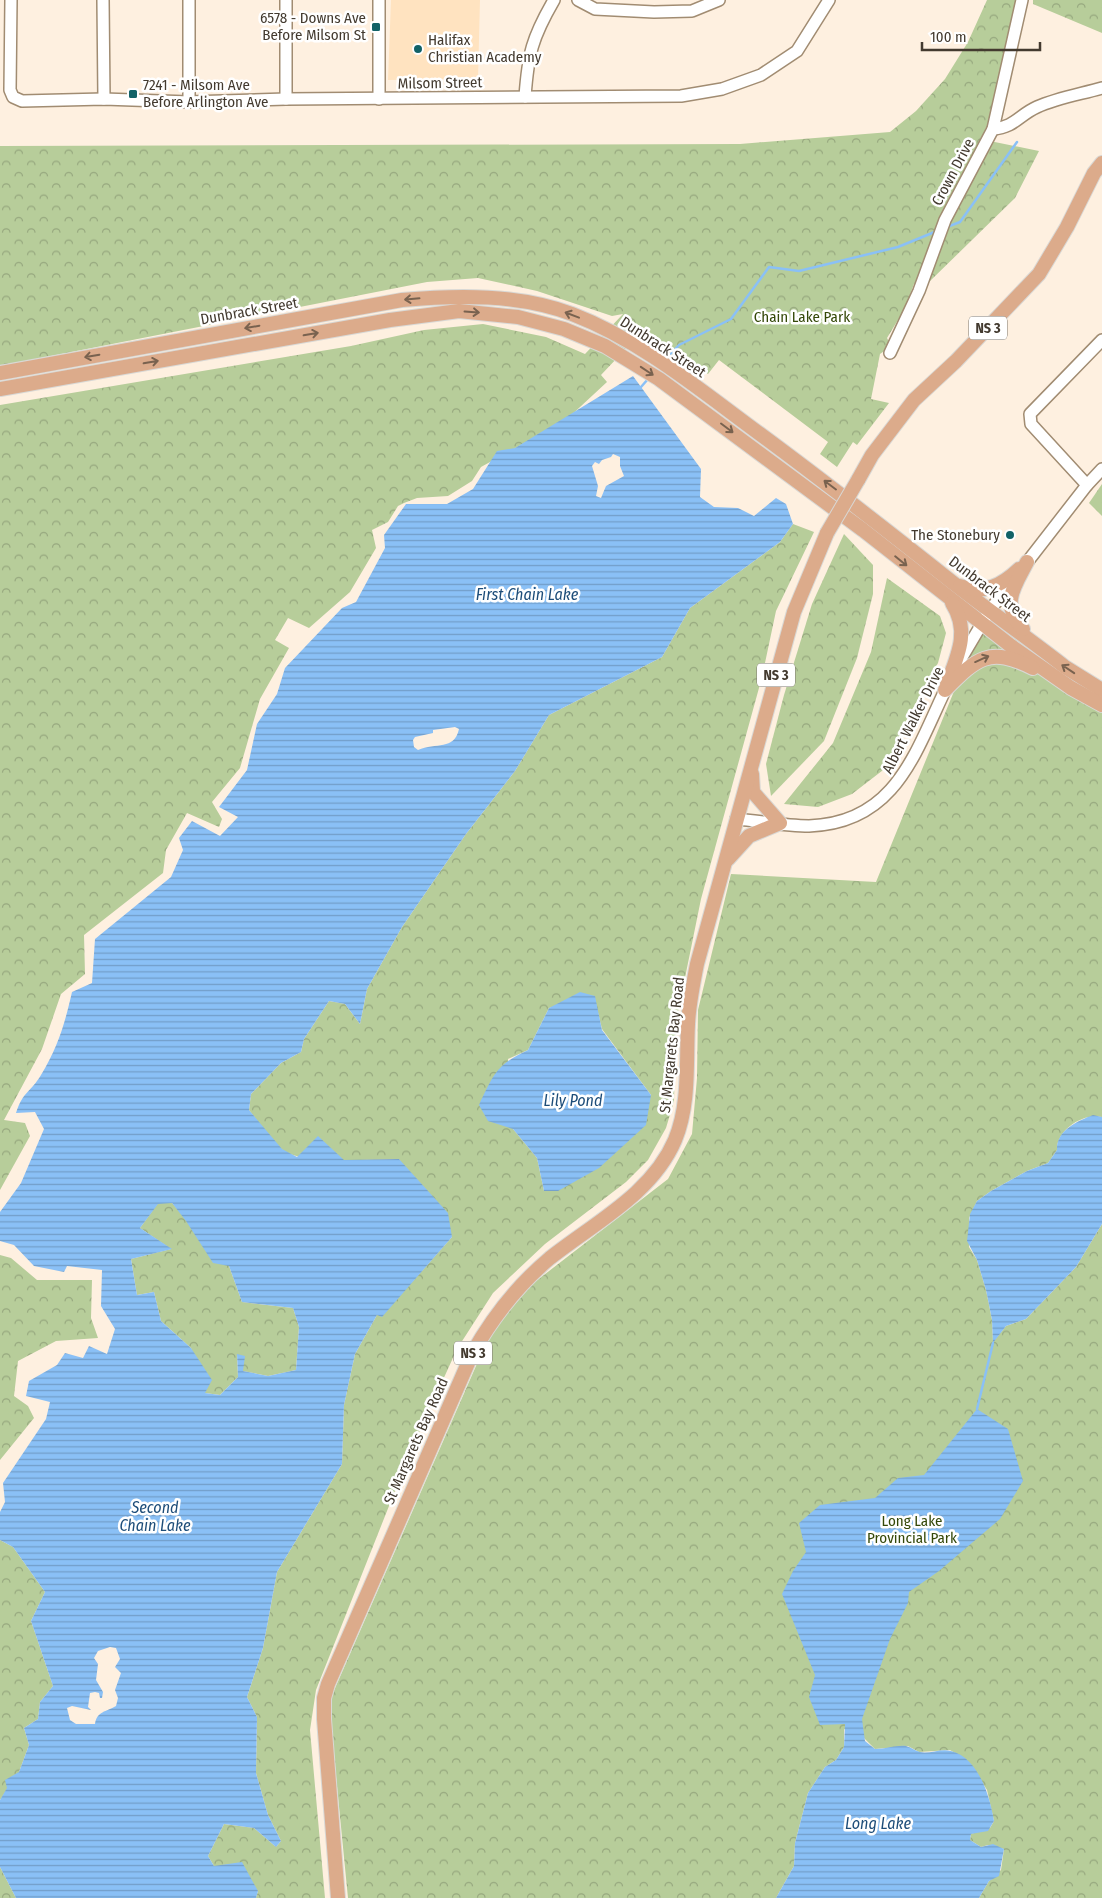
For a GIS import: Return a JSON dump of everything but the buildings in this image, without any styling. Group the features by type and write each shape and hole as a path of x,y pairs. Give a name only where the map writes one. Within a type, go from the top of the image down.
{"main road":[{"name":"St Margarets Bay Road","path":"338,1898 324,1719 324,1698 328,1684 472,1354 484,1334 525,1282 549,1259 602,1221 636,1192 656,1170 671,1148 684,1109 688,1021 697,964 750,766 794,612 827,533 872,455 914,400 956,361 1039,274 1067,227 1094,173 1102,163"},
{"name":"Dunbrack Street","path":"0,373 402,300 446,296 510,300 544,305 572,314 616,334 698,388 822,480 1064,667 1102,690"},
{"name":"Dunbrack Street","path":"0,390 390,320 459,312 518,317 564,329 605,346 631,360 863,530 948,598 1055,676 1102,705"},
{"path":"954,583 968,588 990,588 1006,581 1027,562"},
{"path":"1027,562 1014,588 1010,608 1018,624 1036,645"},
{"path":"945,690 962,639 960,616 948,598"},
{"path":"945,690 970,664 989,655 1023,662 1055,676"},
{"path":"724,866 732,852 749,836 780,823 753,792 750,766"}],"street":[{"name":"Milsom Street","path":"10,0 10,90 14,97 22,101 104,99 189,102 286,99 681,96 722,89 761,75 797,50 829,0"},
{"path":"103,0 104,99"},
{"path":"189,0 189,102"},
{"path":"286,0 286,99"},
{"path":"379,0 379,99"},
{"path":"525,97 528,59 532,44 537,29 554,0"},
{"path":"578,0 595,9 673,12 692,11 719,0"},
{"name":"Crown Drive","path":"890,352 919,291 945,220 993,130 1022,0"},
{"path":"993,130 1007,128 1021,116 1038,106 1102,88"},
{"path":"1087,484 1031,424 1030,414 1102,340"},
{"name":"Albert Walker Drive","path":"736,819 804,826 830,823 854,816 881,800 904,774 969,642 990,610 1087,484 1102,469"}],"shaded area":[{"path":"391,0 480,0 478,79 388,80"}],"green space":[{"name":"Chain Lake Park","path":"987,0 1020,0 1010,67 980,139 1039,151 1015,198 929,282 914,284 904,310 887,338 891,346 880,354 871,399 889,403 857,445 853,442 837,467 820,454 828,442 719,360 708,374 686,359 681,362 658,348 644,343 637,337 601,375 607,382 566,420 481,467 472,481 448,496 417,498 398,506 388,522 372,530 376,548 350,592 309,628 288,618 275,640 289,648 260,699 240,768 212,802 222,819 219,827 187,813 166,850 163,873 84,935 85,974 61,994 42,1049 4,1120 25,1123 30,1136 0,1190 0,405 351,346 424,330 483,324 546,337 585,354 623,314 612,316 537,291 478,278 427,282 0,366 0,146 740,144 890,132 916,111 945,79 968,42"},
{"path":"1033,0 1102,0 1102,33 1033,4"},
{"path":"1102,484 1102,516 1089,503"},
{"path":"793,524 814,532 776,611 762,677 701,899 676,1022 674,1101 666,1128 648,1160 626,1182 545,1244 493,1293 457,1349 412,1448 316,1690 310,1730 325,1898 256,1898 258,1891 214,1866 208,1856 224,1824 254,1828 276,1847 281,1841 268,1815 256,1773 257,1717 247,1697 263,1648 277,1572 342,1464 344,1405 355,1354 377,1315 413,1281 452,1237 399,1159 323,1160 284,1151 270,1138 249,1110 251,1094 281,1063 301,1052 304,1039 329,1001 345,1004 360,1024 367,989 402,927 466,834 515,771 549,715 662,657 690,608 780,542","holes":["594,996 602,1029 651,1095 544,1191 537,1158 513,1129 508,1059 528,1050 549,1008"]},
{"path":"844,534 873,565 873,594 857,658 824,741 771,796 766,764 784,695 812,604"},
{"path":"887,578 940,616 946,633 938,663 906,721 887,767 852,794 818,807 784,804 833,743 871,652"},
{"name":"Long Lake Provincial Park","path":"986,613 1102,692 1102,1117 1087,1117 1072,1124 1061,1136 1057,1150 1048,1163 1027,1171 977,1201 969,1218 969,1247 977,1260 986,1290 992,1320 993,1342 1006,1326 1026,1319 1076,1267 1102,1224 1102,1898 979,1898 989,1881 1001,1870 1004,1849 988,1845 981,1847 970,1840 971,1834 990,1828 994,1821 987,1790 975,1771 963,1758 950,1750 919,1752 908,1746 875,1749 864,1738 844,1729 844,1747 836,1760 825,1767 808,1793 795,1843 794,1866 776,1898 348,1898 331,1725 332,1695 490,1334 531,1285 668,1179 692,1134 697,1078 698,1010 731,874 876,882"},
{"path":"158,1203 172,1203 229,1266 242,1302 293,1308 299,1327 296,1370 268,1376 243,1371 237,1354 238,1377 220,1395 205,1393 191,1348 161,1321 154,1292 137,1295 131,1259 171,1249 140,1228"},
{"path":"0,1255 11,1258 37,1280 92,1280 91,1318 98,1338 56,1341 18,1361 14,1396 28,1406 34,1418 0,1460"},
{"path":"0,1540 13,1547 45,1592 31,1621 53,1686 40,1702 38,1719 24,1728 29,1745 19,1772 0,1800"},
{"path":"0,1867 16,1898 0,1898"}],"water":[{"path":"633,376 701,469 700,497 714,507 738,508 754,516 776,498 786,504 793,524 780,542 690,608 662,657 549,715 515,771 466,834 402,927 367,989 360,1024 345,1004 329,1001 304,1039 301,1052 281,1063 251,1094 249,1110 282,1149 297,1157 318,1136 344,1160 399,1159 448,1213 452,1237 382,1317 377,1315 355,1354 344,1405 342,1464 277,1572 263,1648 247,1697 257,1717 256,1773 268,1815 281,1841 276,1847 254,1828 224,1824 208,1856 214,1866 242,1862 258,1891 256,1898 16,1898 0,1867 0,1800 7,1788 5,1780 19,1772 29,1745 24,1728 38,1719 40,1702 53,1686 31,1621 45,1592 13,1547 0,1540 0,1512 5,1502 3,1483 46,1419 50,1402 26,1396 29,1381 57,1365 65,1353 83,1358 89,1346 107,1354 115,1329 101,1306 102,1270 67,1266 64,1272 34,1266 14,1245 0,1241 0,1212 21,1183 44,1129 35,1112 16,1113 21,1100 37,1081 52,1055 64,1025 72,992 92,983 95,939 171,877 183,850 179,838 192,821 220,836 238,817 219,807 247,770 257,724 277,694 285,668 342,608 356,602 385,548 384,535 406,504 447,504 473,489 497,451 515,448","holes":["613,454 620,457 620,466 624,476 606,486 601,498 596,496 598,486 592,466 595,462 599,464 602,460 611,457","455,727 459,729 457,736 449,743 418,750 414,747 413,740 415,737 433,733 433,730","172,1203 213,1263 229,1266 242,1302 293,1308 299,1327 296,1370 268,1376 243,1371 245,1356 237,1354 238,1377 220,1395 205,1393 212,1380 191,1348 161,1321 154,1292 137,1295 131,1259 172,1249 140,1228 158,1204","110,1647 116,1648 120,1659 115,1667 121,1673 115,1690 118,1698 116,1706 102,1712 95,1724 76,1724 70,1720 67,1708 72,1706 91,1710 88,1707 90,1693 99,1693 100,1698 102,1698 103,1692 96,1680 98,1664 94,1658 98,1651"]},
{"name":"Lily Pond","path":"580,992 595,996 602,1030 651,1095 646,1125 599,1168 558,1191 544,1191 537,1158 513,1129 488,1121 479,1105 488,1085 502,1066 517,1055 528,1050 549,1008"},
{"path":"1093,1115 1102,1117 1102,1224 1076,1267 1026,1319 1006,1326 993,1343 992,1320 986,1290 977,1260 967,1241 970,1214 977,1201 991,1191 1027,1171 1048,1163 1057,1150 1060,1137 1064,1132 1075,1123"},
{"name":"Long Lake","path":"977,1409 1008,1429 1023,1481 1000,1519 939,1571 909,1592 908,1603 890,1639 862,1719 865,1741 875,1749 902,1746 924,1752 947,1750 961,1755 976,1770 990,1801 994,1821 988,1831 971,1834 970,1840 981,1847 993,1844 1004,1849 999,1876 989,1881 979,1898 776,1898 794,1866 795,1843 808,1793 825,1767 836,1760 844,1747 845,1724 820,1725 809,1697 815,1675 782,1594 793,1571 806,1552 799,1523 820,1505 875,1498 898,1478 924,1475"}],"waterway":[{"path":"947,227 960,222 1017,142"},
{"path":"665,360 679,345 731,319 769,267 799,271 898,247 937,231"},
{"path":"641,387 648,379"},
{"path":"977,1409 993,1343"}],"place":[{"name":"6578 - Downs Ave Before Milsom St","path":"376,27"},
{"name":"Halifax Christian Academy","path":"418,49"},
{"name":"7241 - Milsom Ave Before Arlington Ave","path":"133,94"},
{"name":"The Stonebury","path":"1010,535"}],"water label":[{"name":"First Chain Lake","path":"527,594"},
{"name":"Second Chain Lake","path":"155,1516"}]}
